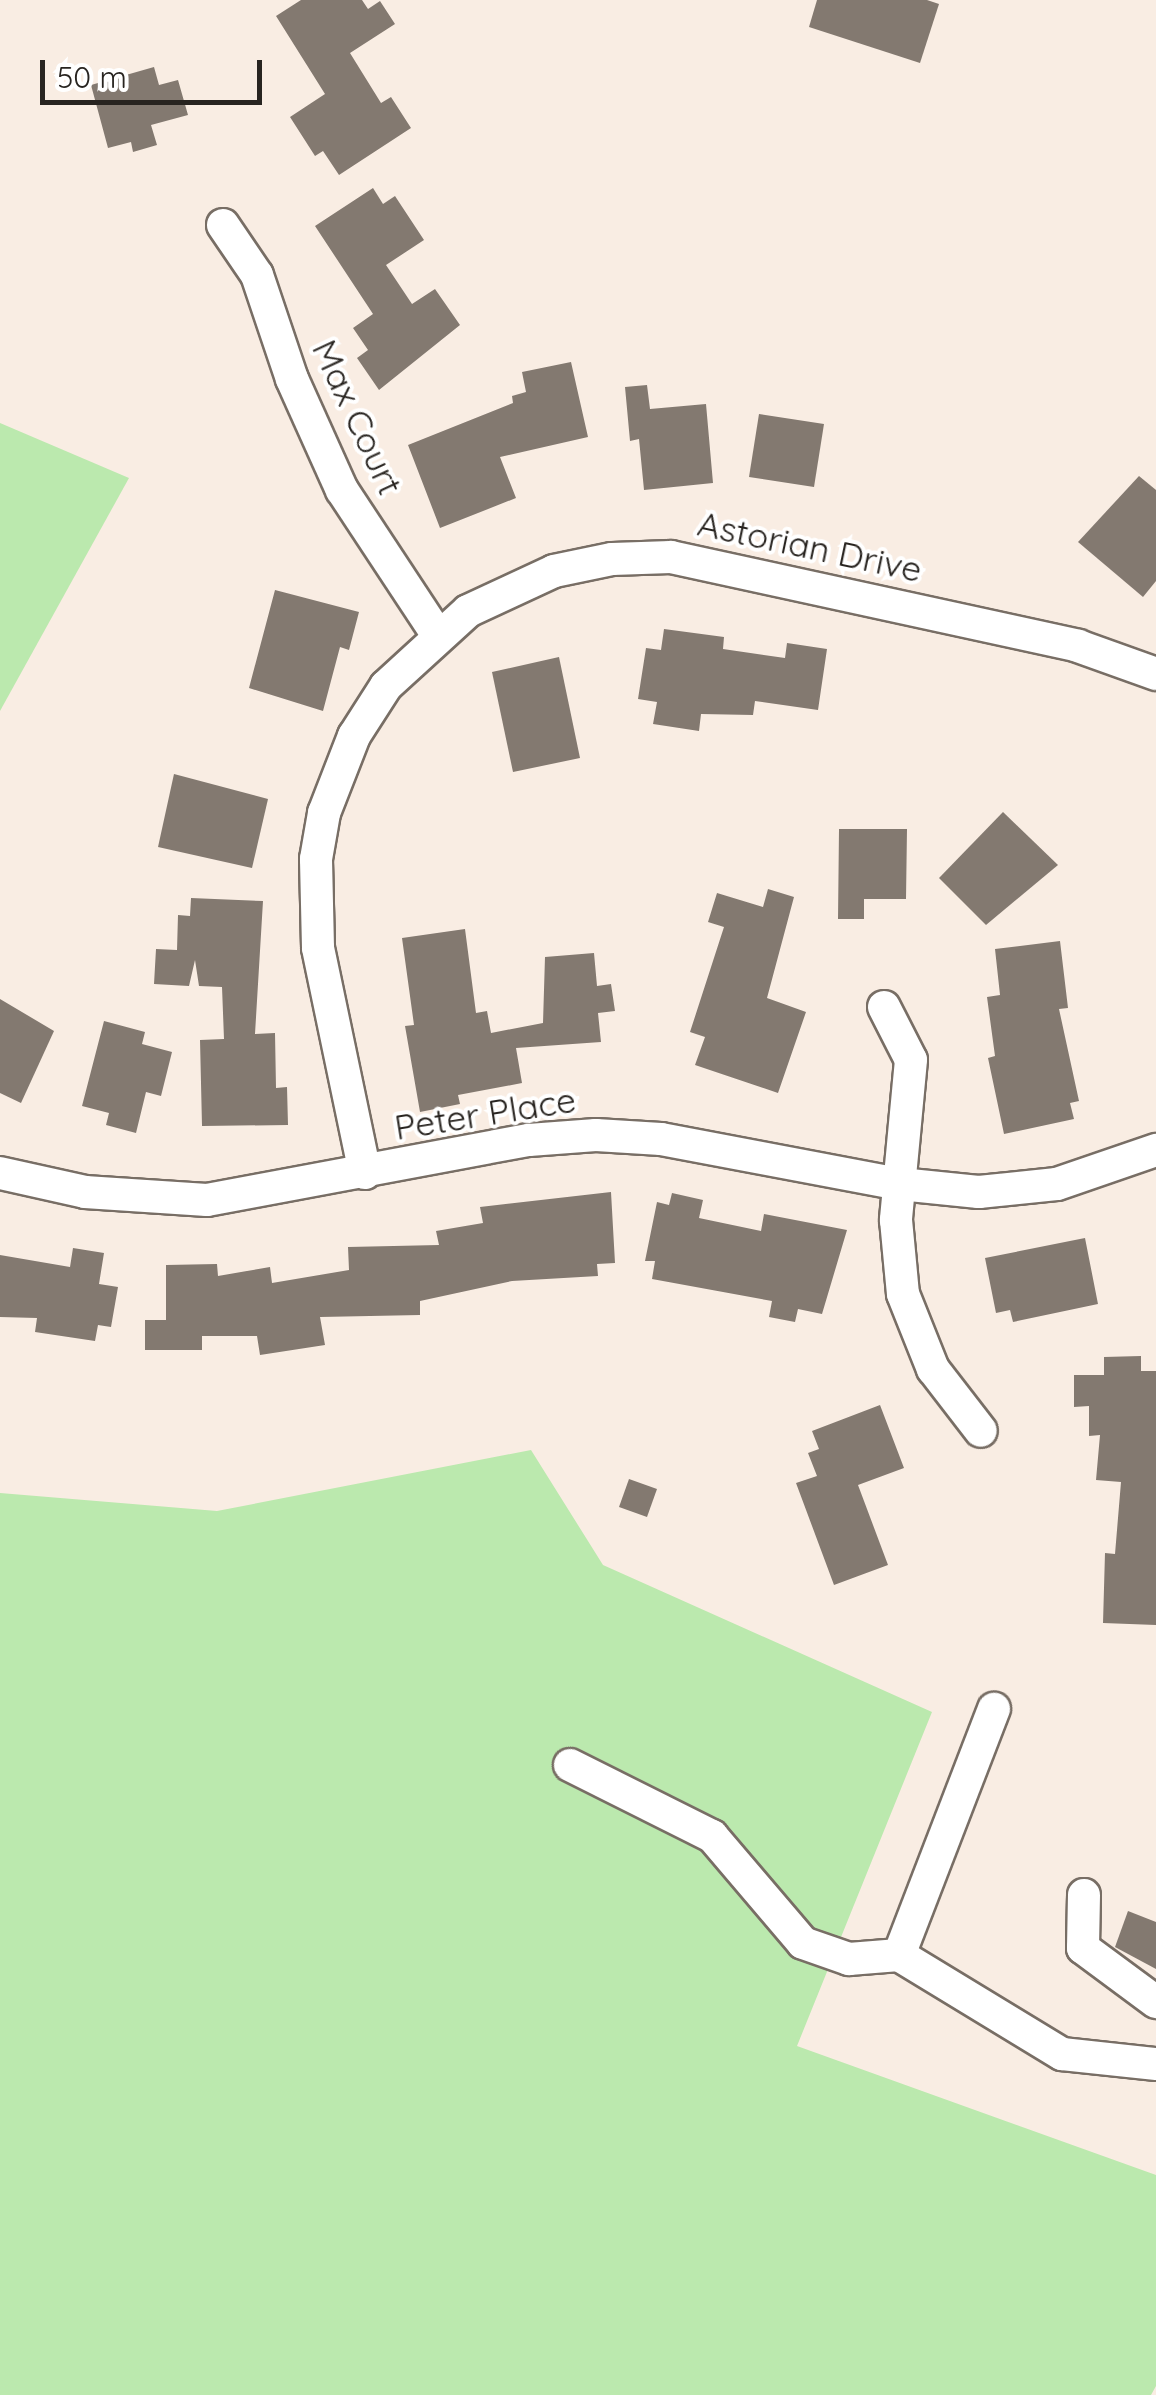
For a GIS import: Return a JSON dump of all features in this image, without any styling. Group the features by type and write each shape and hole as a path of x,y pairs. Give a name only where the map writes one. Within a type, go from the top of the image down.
{"street":[{"name":"Max Court","path":"222,225 257,276 292,380 342,490 437,634"},
{"name":"Astorian Drive","path":"364,1174 318,948 316,859 328,800 354,736 386,686 437,634 504,590 554,571 612,559 671,557 1078,646 1156,674"},
{"path":"884,1007 911,1060 897,1259 915,1333 953,1400 982,1431"},
{"name":"Peter Place","path":"0,1173 85,1192 207,1200 364,1174 529,1140 596,1135 662,1139 900,1184 1015,1190 1091,1175 1156,1150"},
{"path":"899,1955 994,1709"},
{"path":"570,1765 712,1836 804,1944 849,1959 899,1955 1062,2054 1156,2064"},
{"path":"1084,1895 1083,1948 1156,2002"}],"green space":[{"path":"0,423 129,478 0,711"},
{"path":"531,1450 603,1565 932,1712 797,2046 1156,2175 1156,2386 1151,2395 0,2395 0,1493 217,1511"}],"building":[{"path":"301,0 362,0 368,9 380,1 395,24 350,53 381,103 391,97 411,128 339,175 323,151 315,156 290,117 325,94 276,16"},
{"path":"817,0 927,0 939,4 920,63 809,27"},
{"path":"154,67 159,85 178,80 188,115 151,125 157,145 133,152 131,142 108,148 91,85"},
{"path":"373,188 383,204 395,196 424,240 386,265 412,304 435,289 460,325 379,390 357,358 368,350 353,328 373,314 315,226"},
{"path":"571,362 588,437 500,457 516,498 440,528 408,445 513,403 512,396 526,392 522,372"},
{"path":"647,385 650,409 706,404 713,483 644,490 639,439 630,441 625,387"},
{"path":"759,414 824,424 814,487 749,477"},
{"path":"1139,476 1156,490 1156,581 1143,597 1078,542"},
{"path":"275,590 359,612 349,650 340,647 323,711 249,688"},
{"path":"664,629 724,637 723,649 785,658 787,643 827,649 818,710 755,701 753,715 701,714 699,731 653,724 657,702 638,699 646,648 661,650"},
{"path":"559,657 580,758 513,772 492,672"},
{"path":"174,774 268,799 252,868 158,847"},
{"path":"1003,812 1058,865 986,925 939,878"},
{"path":"839,829 907,829 906,899 864,899 864,919 838,919"},
{"path":"768,889 794,897 767,998 806,1012 778,1093 695,1065 705,1037 690,1032 724,927 708,922 717,893 763,907"},
{"path":"191,898 263,901 255,1034 275,1033 276,1088 287,1087 288,1125 202,1126 200,1040 224,1039 222,987 199,986 195,960 189,986 154,984 156,949 177,950 178,915 190,916"},
{"path":"465,929 476,1013 487,1011 491,1033 543,1023 545,957 594,953 597,986 611,984 615,1011 598,1013 601,1042 516,1048 522,1083 458,1095 460,1104 420,1112 405,1026 414,1025 402,938"},
{"path":"1060,941 1068,1008 1059,1009 1079,1101 1070,1103 1074,1119 1004,1134 988,1058 995,1056 987,997 1000,995 995,949"},
{"path":"0,999 54,1031 21,1103 0,1093"},
{"path":"104,1021 145,1032 142,1044 172,1052 161,1096 146,1092 136,1133 106,1125 109,1113 82,1106"},
{"path":"611,1192 615,1263 597,1264 598,1276 512,1281 420,1301 420,1315 320,1317 325,1345 260,1355 257,1336 202,1336 202,1350 145,1350 145,1320 166,1320 166,1265 217,1264 218,1276 270,1267 272,1283 349,1270 348,1247 439,1245 436,1231 483,1223 480,1207"},
{"path":"672,1193 703,1200 699,1218 761,1231 764,1214 847,1230 822,1314 798,1309 795,1322 769,1317 772,1301 652,1279 655,1261 645,1261 657,1202 669,1205"},
{"path":"1085,1238 1098,1304 1013,1322 1010,1310 996,1313 985,1258"},
{"path":"73,1248 104,1253 99,1284 118,1287 111,1327 98,1325 95,1341 35,1332 37,1318 0,1317 0,1255 70,1267"},
{"path":"1141,1356 1141,1371 1156,1371 1156,1625 1103,1623 1105,1553 1115,1554 1121,1482 1096,1480 1100,1435 1089,1436 1089,1406 1074,1407 1074,1375 1104,1375 1104,1357"},
{"path":"880,1405 904,1468 858,1485 888,1565 834,1585 796,1483 817,1476 808,1453 819,1449 812,1431"},
{"path":"629,1479 657,1489 647,1517 619,1507"},
{"path":"1128,1911 1156,1922 1156,1969 1115,1947"}]}
